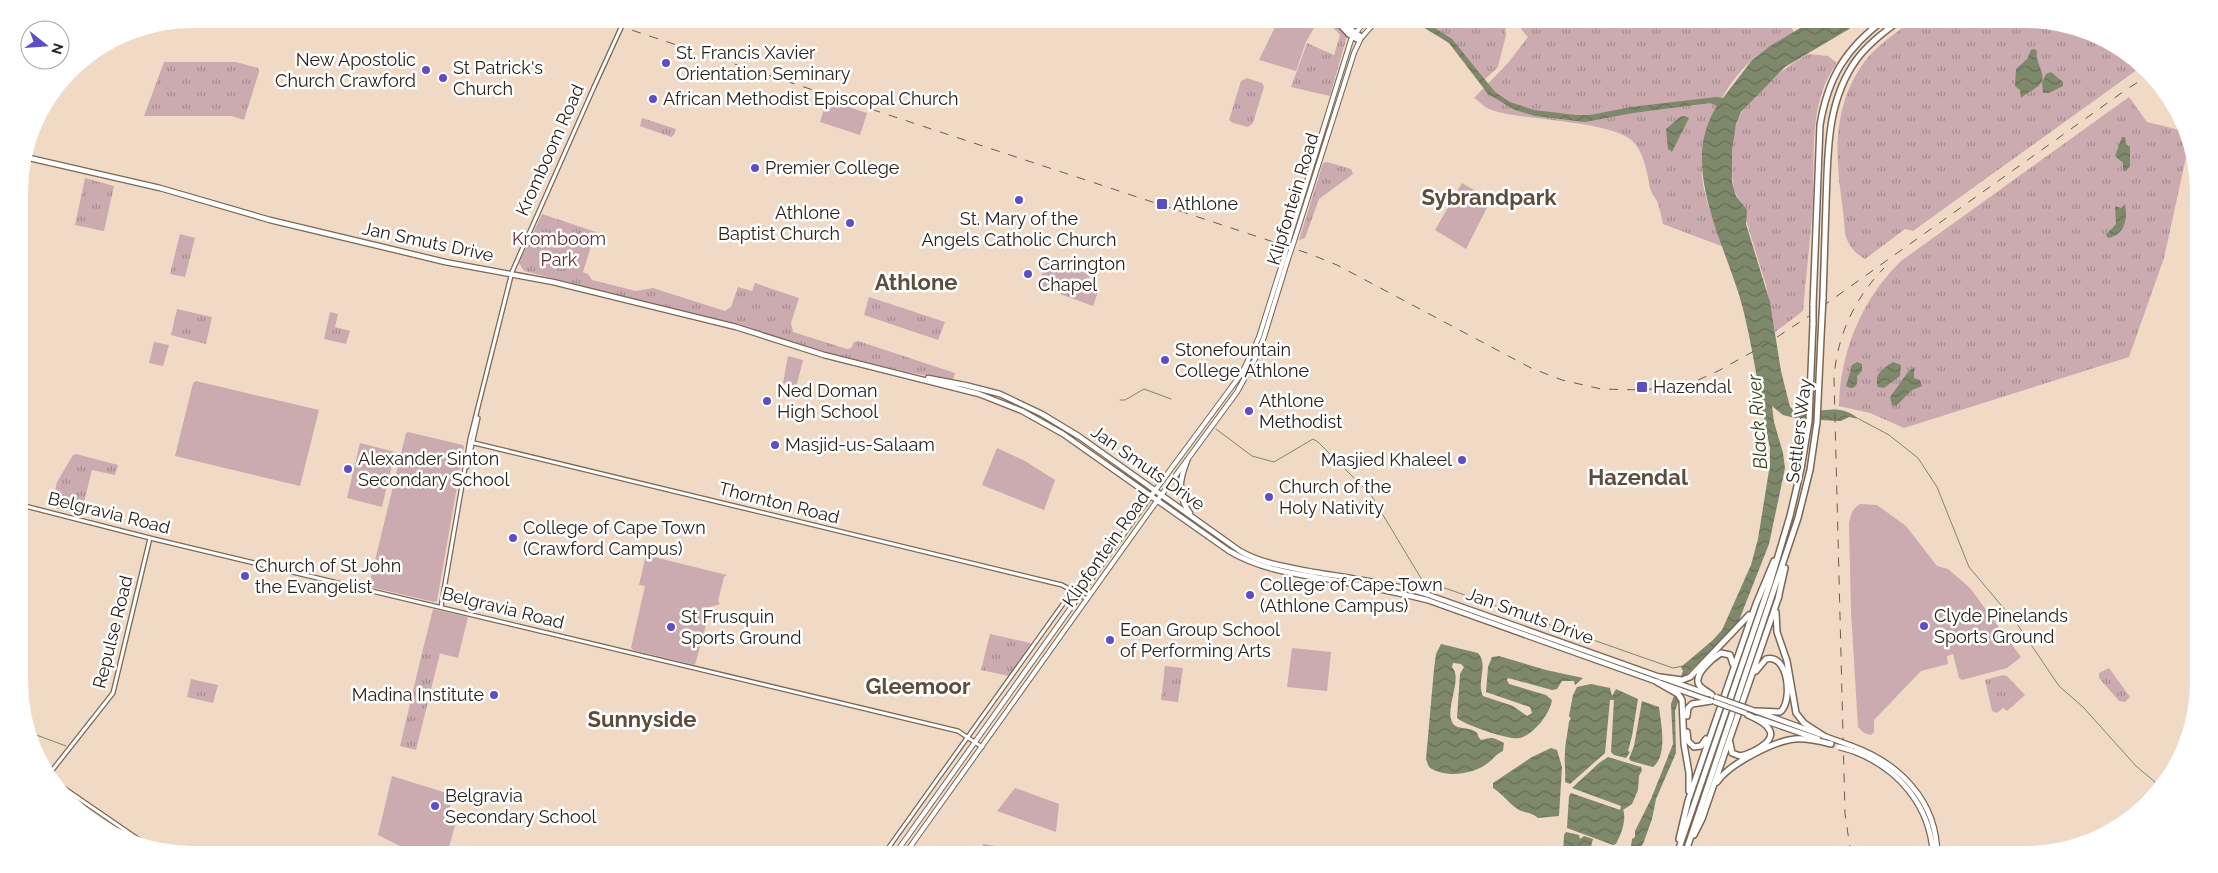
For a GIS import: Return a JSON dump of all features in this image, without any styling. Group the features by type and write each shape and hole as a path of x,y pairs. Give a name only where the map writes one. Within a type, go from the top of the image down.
{"highway":[{"path":"1346,28 1360,39"},
{"path":"1348,28 1354,35"},
{"name":"Settlers Way","path":"1679,845 1790,516 1804,455 1809,421 1820,126 1824,102 1830,84 1847,54 1857,42 1874,28"},
{"name":"Settlers Way","path":"1688,845 1789,550 1815,441 1823,298 1828,147 1834,107 1841,88 1856,60 1890,28"},
{"path":"1678,845 1688,801 1713,726 1756,604 1780,550"},
{"path":"1789,550 1775,616 1776,629 1787,661 1795,709 1804,723 1824,736"},
{"path":"1689,845 1702,819 1779,596"},
{"path":"1676,686 1688,678 1745,621 1756,604"},
{"path":"1713,699 1698,682 1701,672 1717,656 1725,653 1733,659 1732,672"},
{"path":"1747,689 1757,668 1764,660 1772,658 1781,662 1788,698 1785,707 1780,712 1774,713 1756,711"},
{"path":"1658,679 1676,686 1681,697 1684,750 1690,782 1688,801"},
{"path":"1658,679 1676,686"},
{"path":"1713,699 1695,702 1688,707 1686,714 1689,743 1695,747 1702,746 1713,726"},
{"path":"1730,737 1730,751 1738,756 1769,740 1771,734 1769,728 1747,712"},
{"path":"1712,791 1721,775 1728,769 1780,742 1804,739 1831,744"}],"main road":[{"name":"Klipfontein Road","path":"1293,237 1354,35 1359,28"},
{"name":"Klipfontein Road","path":"902,846 1155,490 1231,389 1251,356 1259,338 1360,39 1370,28"},
{"name":"Jan Smuts Drive","path":"31,158 160,188 270,220 383,248 445,262 512,272 736,327 824,355 979,394 1036,418 1080,444 1229,551 1254,564 1278,571 1392,591 1427,600 1658,679"},
{"name":"Klipfontein Road","path":"911,846 1157,500 1237,392 1258,352 1286,258"},
{"name":"Jan Smuts Drive","path":"912,376 983,389 1026,406 1080,437 1240,551 1260,561 1393,585 1424,593 1658,679"},
{"path":"1187,461 1180,478 1180,493 1186,508 1194,518"},
{"path":"1676,686 1831,744 1840,744"},
{"path":"1747,712 1756,711 1824,736 1852,749 1876,756 1889,764 1915,789 1930,816 1936,845"},
{"path":"1852,749 1887,769 1910,791 1928,824 1932,845"}],"street":[{"name":"Kromboom Road","path":"441,607 471,443 512,272 621,28"},
{"name":"Thornton Road","path":"471,443 1053,582 1073,590 1087,599"},
{"name":"Belgravia Road","path":"28,507 150,538 955,730 982,747"},
{"name":"Repulse Road","path":"53,769 112,698 150,538"},
{"path":"890,846 1073,590"},
{"path":"71,793 129,833"}],"green space":[{"path":"1275,28 1314,28 1306,42 1296,71 1259,60"},
{"path":"1333,28 1340,28 1347,36 1330,96 1291,87 1307,43 1334,55 1340,35"},
{"path":"1425,28 1505,28 1506,35 1498,67 1481,83 1452,43"},
{"path":"1792,28 1794,32 1753,59 1732,82 1716,110 1705,140 1702,170 1704,190 1724,247 1663,224 1658,204 1651,190 1642,155 1636,145 1626,137 1610,130 1590,126 1504,113 1487,108 1474,98 1508,63 1528,37 1521,29"},
{"path":"1902,28 2038,28 2059,31 2099,44 2118,55 2137,70 1913,231 1905,229 1865,259 1852,249 1845,234 1838,165 1838,135 1848,90 1855,77 1873,52"},
{"path":"1809,54 1828,56 1837,63 1821,95 1817,112 1813,200 1803,311 1775,332 1766,285 1732,179 1733,138 1741,113 1757,93 1779,74"},
{"path":"164,62 236,62 258,68 259,72 244,120 232,116 144,116"},
{"path":"1247,78 1262,83 1264,87 1253,123 1248,127 1229,120 1241,81"},
{"path":"2129,97 2147,122 2179,130 2186,156 2164,258 2129,357 1904,428 1870,413 1839,406 1844,366 1856,328 1875,292 1901,261"},
{"path":"827,100 867,113 860,135 820,122"},
{"path":"642,118 676,129 674,135 671,137 640,126"},
{"path":"1327,162 1351,169 1353,174 1319,199 1305,238 1299,240 1323,163"},
{"path":"85,178 114,186 104,231 75,225"},
{"path":"1462,183 1491,200 1466,249 1435,230"},
{"name":"Kromboom Park","path":"542,214 599,233 598,241 593,240 583,272 588,274 592,280 636,291 653,288 725,311 731,307 738,287 752,291 755,283 799,298 791,323 793,332 847,349 851,348 854,342 858,341 955,373 953,380 912,373 831,354 733,324 524,271 519,263"},
{"path":"180,234 195,238 185,277 170,274"},
{"path":"1047,260 1090,274 1086,288 1098,292 1093,306 1038,286"},
{"path":"869,297 945,322 938,340 864,315"},
{"path":"177,309 212,317 206,344 171,335"},
{"path":"330,312 338,314 335,327 350,331 346,344 324,339"},
{"path":"154,342 169,345 163,366 149,363"},
{"path":"788,356 803,360 796,388 783,383"},
{"path":"196,381 319,410 300,486 175,456 193,383"},
{"path":"406,433 463,445 464,447 437,601 434,602 370,587 369,585"},
{"path":"360,443 395,452 382,507 347,498"},
{"path":"997,448 1025,461 1055,480 1044,510 982,485"},
{"path":"76,454 118,465 115,475 92,470 81,514 51,507 57,482 73,455"},
{"name":"Clyde Pinelands Sports Ground","path":"1860,504 1877,505 1906,526 1937,566 1948,569 1970,588 2021,657 2007,668 1962,680 1959,678 1953,654 1947,656 1948,664 1921,671 1874,720 1874,732 1871,735 1864,733 1858,727 1851,612 1849,523 1852,512"},
{"name":"St Frusquin Sports Ground","path":"646,555 727,575 724,577 718,601 720,604 711,607 695,665 631,648 645,586 639,585"},
{"path":"433,609 468,617 458,658 423,649"},
{"path":"990,634 1032,645 1009,676 981,670"},
{"path":"1292,648 1331,652 1327,691 1287,687"},
{"path":"423,649 440,653 416,750 400,746"},
{"path":"1165,666 1183,668 1178,702 1161,700"},
{"path":"2109,668 2130,697 2125,702 2119,701 2099,678 2099,673"},
{"path":"2003,675 2007,676 2025,695 2007,711 2003,708 1997,713 1992,711 1985,680"},
{"path":"191,679 218,685 213,703 187,697"},
{"path":"392,776 453,795 448,816 457,818 449,846 400,846 378,835"},
{"path":"1015,788 1059,804 1056,832 997,811"}],"water":[{"name":"Black River","path":"1425,28 1435,28 1452,39 1495,92 1510,102 1534,110 1590,115 1631,107 1716,97 1723,98 1752,60 1770,46 1800,28 1851,28 1785,67 1741,112 1736,124 1732,150 1732,182 1736,196 1747,210 1746,224 1770,302 1781,371 1790,407 1804,412 1840,410 1850,413 1859,419 1849,417 1841,421 1799,419 1783,415 1772,406 1785,468 1769,544 1738,623 1688,673 1675,711 1676,753 1656,799 1652,819 1642,845 1631,845 1632,839 1635,837 1635,831 1651,799 1673,744 1671,704 1683,671 1681,667 1722,630 1751,565 1758,539 1770,464 1770,448 1744,313 1718,237 1704,182 1702,156 1706,130 1717,106 1710,103 1633,113 1585,122 1535,116 1515,110 1488,94 1449,43"},
{"path":"2031,50 2037,51 2043,76 2042,80 2037,87 2021,98 2020,90 2015,86 2016,69 2027,59"},
{"path":"2051,72 2063,82 2063,86 2049,93 2043,93 2042,83 2046,74"},
{"path":"1680,117 1689,118 1672,152 1668,149 1666,129"},
{"path":"2122,137 2125,137 2126,144 2130,147 2130,166 2126,171 2123,170 2123,163 2115,156"},
{"path":"2125,204 2126,215 2122,230 2108,238 2106,235 2116,224 2115,206 2121,208"},
{"path":"1857,362 1862,364 1862,371 1857,376 1856,386 1850,388 1846,386 1852,365"},
{"path":"1893,362 1901,365 1900,376 1884,388 1878,387 1878,375"},
{"path":"1914,367 1914,378 1920,380 1922,386 1912,390 1896,406 1892,405 1890,397 1908,372"},
{"path":"1441,644 1478,653 1483,668 1481,691 1483,696 1513,706 1527,716 1532,713 1530,707 1486,692 1488,667 1492,657 1499,656 1546,670 1583,678 1575,685 1574,681 1562,681 1557,689 1552,690 1508,678 1509,684 1546,695 1552,700 1548,711 1536,728 1525,736 1515,738 1488,732 1457,718 1460,674 1464,667 1461,664 1453,663 1452,667 1456,678 1450,716 1452,722 1457,727 1474,731 1481,740 1492,738 1504,743 1503,751 1479,768 1465,773 1442,773 1429,767 1426,759 1434,669 1436,654"},
{"path":"1591,684 1610,688 1612,696 1616,689 1638,699 1628,751 1630,752 1626,758 1614,755 1611,752 1614,700 1610,700 1605,753 1570,784 1565,782 1565,745 1571,719 1569,716 1573,695 1577,687"},
{"path":"1642,701 1659,707 1662,747 1658,762 1653,767 1629,759 1634,746"},
{"path":"1551,748 1557,750 1562,767 1559,816 1538,818 1515,808 1493,788 1493,783 1532,757"},
{"path":"1608,757 1641,767 1642,770 1639,776 1638,790 1632,804 1623,810 1623,827 1616,844 1613,845 1567,828 1569,796 1571,793 1620,810 1621,806 1572,788"},
{"path":"1566,832 1579,835 1580,839 1584,836 1593,839 1591,845 1563,845"}],"waterway":[{"path":"1120,400 1125,400 1144,389 1171,399"},
{"path":"1859,419 1889,435 1918,458 1937,487 1969,567 2017,624 2059,686 2083,707 2136,766 2156,783"},
{"path":"1216,429 1252,456 1274,462 1313,439 1318,442 1371,495 1422,580 1673,668 1683,666"},
{"path":"36,735 66,746"}],"railway":[{"path":"625,28 1310,254 1337,265 1531,368 1562,380 1601,389 1642,390 1671,387 1696,381 1765,345 1809,316 2145,78"},
{"path":"1850,845 1845,814 1834,378 1839,347 1849,319 1864,292 1884,268"}],"place":[{"name":"St. Francis Xavier Orientation Seminary","path":"666,63"},
{"name":"New Apostolic Church Crawford","path":"426,70"},
{"name":"St Patrick's Church","path":"443,78"},
{"name":"African Methodist Episcopal Church","path":"653,99"},
{"name":"Premier College","path":"755,168"},
{"name":"St. Mary of the Angels Catholic Church","path":"1019,200"},
{"name":"Athlone","path":"1162,204"},
{"name":"Athlone Baptist Church","path":"850,223"},
{"name":"Carrington Chapel","path":"1028,274"},
{"name":"Stonefountain College Athlone","path":"1165,360"},
{"name":"Hazendal","path":"1642,387"},
{"name":"Ned Doman High School","path":"767,401"},
{"name":"Athlone Methodist","path":"1249,411"},
{"name":"Masjid-us-Salaam","path":"775,445"},
{"name":"Masjied Khaleel","path":"1462,460"},
{"name":"Alexander Sinton Secondary School","path":"348,469"},
{"name":"Church of the Holy Nativity","path":"1269,497"},
{"name":"College of Cape Town (Crawford Campus)","path":"513,538"},
{"name":"Church of St John the Evangelist","path":"245,576"},
{"name":"College of Cape Town (Athlone Campus)","path":"1250,595"},
{"name":"Clyde Pinelands Sports Ground","path":"1924,626"},
{"name":"St Frusquin Sports Ground","path":"671,627"},
{"name":"Eoan Group School of Performing Arts","path":"1110,640"},
{"name":"Madina Institute","path":"494,695"},
{"name":"Belgravia Secondary School","path":"435,806"}],"district":[{"name":"Sybrandpark","path":"1489,197"},
{"name":"Athlone","path":"916,282"},
{"name":"Hazendal","path":"1638,477"},
{"name":"Gleemoor","path":"918,686"},
{"name":"Sunnyside","path":"642,719"}]}
